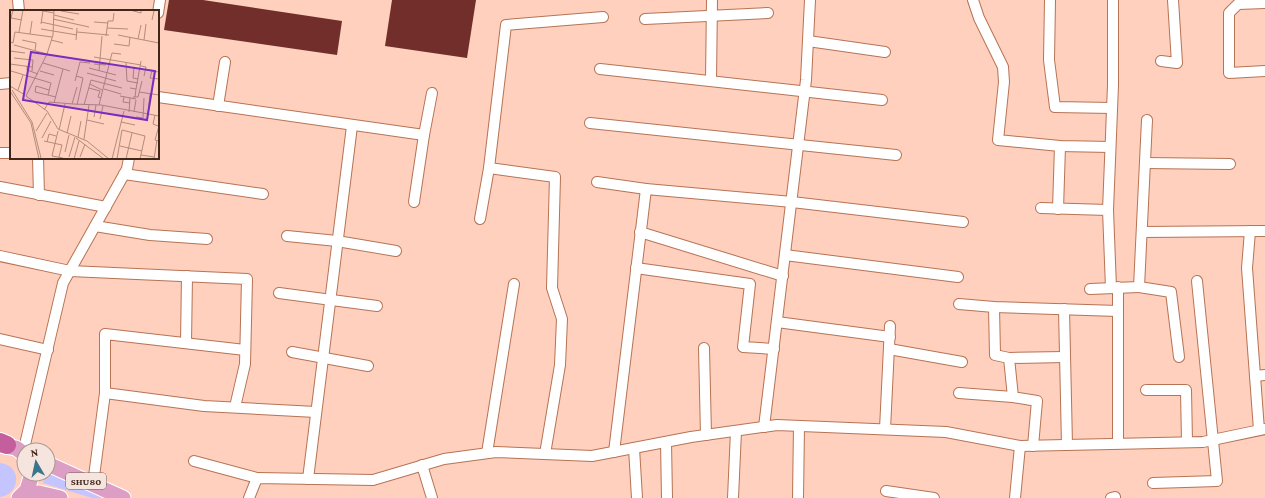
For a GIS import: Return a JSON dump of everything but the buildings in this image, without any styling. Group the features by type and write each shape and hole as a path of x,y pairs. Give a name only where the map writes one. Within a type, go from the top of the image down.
{"main road":[{"name":"SHU80","path":"56,468 123,498"},
{"name":"SHU80","path":"21,497 31,482"},
{"name":"SHU80","path":"21,497 39,492 60,498"}],"street":[{"path":"18,0 19,10"},
{"path":"711,81 712,0"},
{"path":"764,427 805,92 810,0"},
{"path":"973,0 979,18 1003,67 1004,82 998,140 1060,146 1110,147"},
{"path":"1050,0 1049,60 1055,107 1112,108"},
{"path":"1113,0 1112,108 1108,210 1114,287 1118,311 1118,443"},
{"path":"1161,61 1177,63 1173,0"},
{"path":"1265,3 1238,4 1229,13 1229,73 1265,71"},
{"path":"645,19 768,13"},
{"path":"480,219 489,168 506,25 603,17"},
{"path":"808,41 885,52"},
{"path":"218,106 225,62"},
{"path":"600,69 882,100"},
{"path":"0,84 10,83"},
{"path":"414,202 432,93"},
{"path":"159,97 352,126 424,135"},
{"path":"1139,287 1147,120"},
{"path":"590,123 896,155"},
{"path":"308,479 352,126"},
{"path":"1058,208 1060,146"},
{"path":"0,154 10,153"},
{"path":"38,159 40,195"},
{"path":"13,449 48,350 63,283 124,174 129,159"},
{"path":"1145,163 1230,164"},
{"path":"489,168 555,177 552,288 562,318 560,365 545,454"},
{"path":"124,174 263,194"},
{"path":"597,182 646,189 792,202 963,222"},
{"path":"0,187 106,207"},
{"path":"614,452 646,189"},
{"path":"1041,208 1108,210"},
{"path":"95,226 150,235 207,239"},
{"path":"194,461 257,478 373,480 444,459 487,453 592,456 706,435 764,427 799,426 946,432 1020,446 1187,442 1214,440 1262,430 1260,376 1247,268 1250,231"},
{"path":"1142,232 1265,231"},
{"path":"640,232 783,276"},
{"path":"287,236 337,241 396,251"},
{"path":"785,255 958,277"},
{"path":"0,256 70,271 247,279 245,364 235,407"},
{"path":"636,268 750,284 743,346 774,349"},
{"path":"186,343 187,276"},
{"path":"1153,483 1217,481 1198,281"},
{"path":"487,453 514,284"},
{"path":"1090,289 1139,287 1171,292 1179,357"},
{"path":"279,293 377,306"},
{"path":"959,304 994,307 1064,308 1118,311"},
{"path":"994,307 995,355 1009,358 1065,356"},
{"path":"1064,308 1067,445"},
{"path":"777,322 890,337"},
{"path":"885,429 890,326"},
{"path":"93,484 105,393 105,334 245,350"},
{"path":"0,339 48,350"},
{"path":"704,348 706,435"},
{"path":"889,349 962,362"},
{"path":"292,352 368,366"},
{"path":"1009,358 1013,397"},
{"path":"1146,390 1186,390 1187,442"},
{"path":"105,393 204,406 316,412"},
{"path":"959,393 1013,397 1037,401 1033,446"},
{"path":"798,498 799,426"},
{"path":"733,498 736,431"},
{"path":"666,442 667,498"},
{"path":"1015,498 1020,446"},
{"path":"634,448 636,498"},
{"path":"422,465 432,498"},
{"path":"249,498 257,478"},
{"path":"886,491 934,498"}],"shaded area":[{"path":"0,463 7,465 12,469 16,480 12,491 7,495 0,497"},
{"path":"56,474 112,498 92,498 43,483 56,482"}]}
